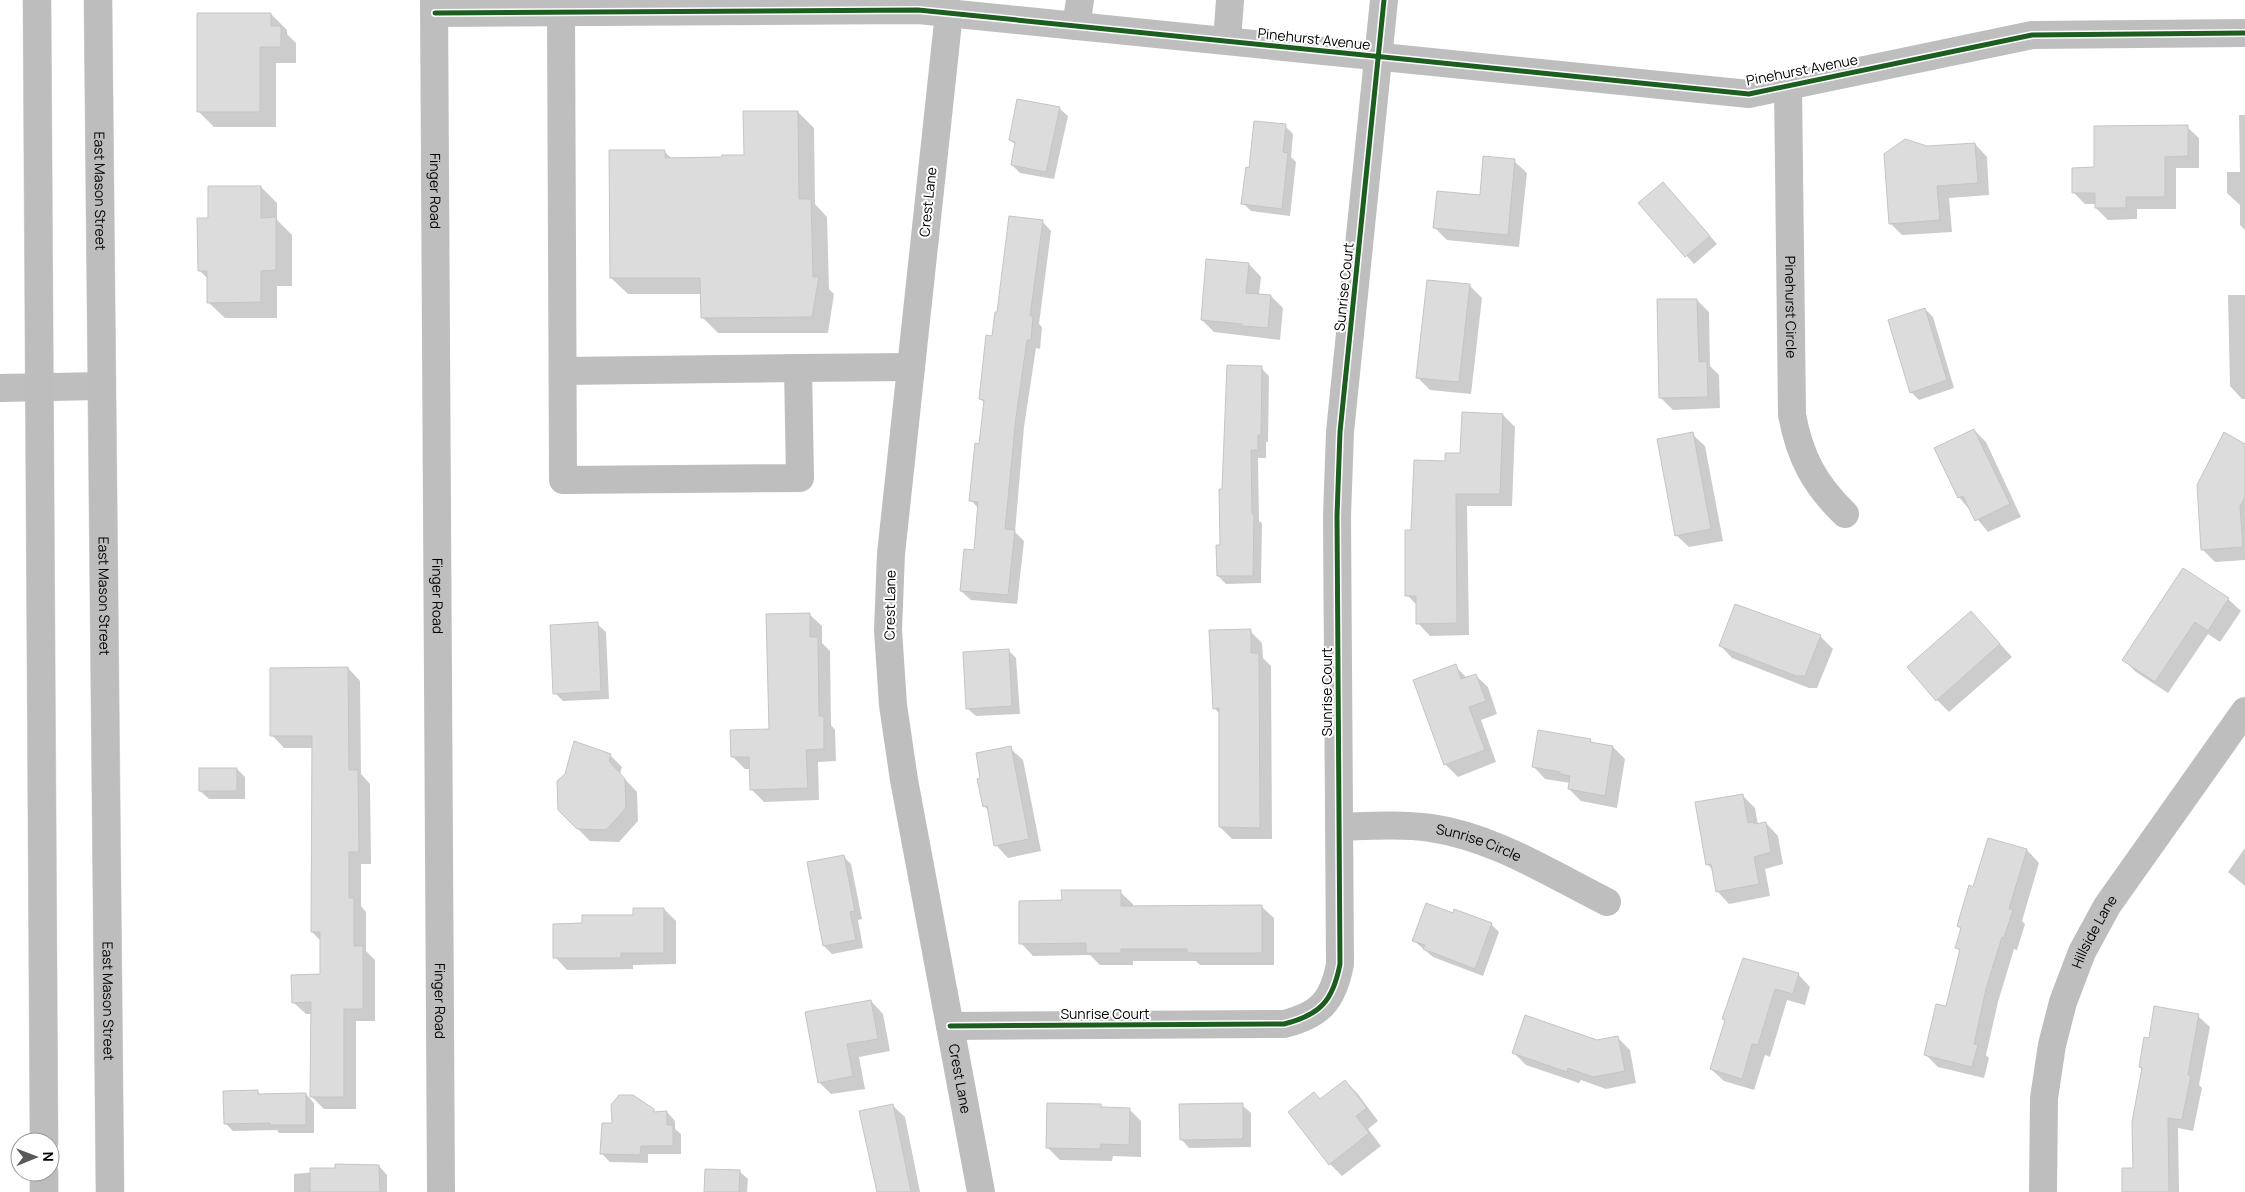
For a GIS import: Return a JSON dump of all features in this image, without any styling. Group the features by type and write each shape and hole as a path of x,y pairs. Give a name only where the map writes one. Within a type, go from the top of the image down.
{"main road":[{"path":"37,0 44,1132"},
{"name":"East Mason Street","path":"98,0 110,1192"}],"street":[{"path":"1227,41 1230,0"},
{"name":"Sunrise Court","path":"950,1026 1284,1024 1302,1020 1313,1013 1330,997 1336,983 1340,964 1337,516 1340,432 1384,0"},
{"name":"Pinehurst Avenue","path":"434,6 562,12 918,10 949,13 1078,13 1227,41 1749,94 2032,35 2245,34"},
{"name":"Finger Road","path":"434,6 442,1192"},
{"path":"562,12 563,480 800,478 798,368"},
{"name":"Crest Lane","path":"949,13 890,554 888,630 892,696 904,780 981,1192"},
{"name":"Pinehurst Circle","path":"1788,86 1792,415 1798,444 1811,474 1831,500 1845,514"},
{"path":"563,371 911,367"},
{"path":"0,388 102,386"},
{"name":"Hillside Lane","path":"2043,1192 2044,1098 2052,1046 2063,1002 2082,952 2107,906 2245,711"},
{"name":"Sunrise Circle","path":"1339,826 1431,828 1470,836 1502,849 1607,902"}],"building":[{"path":"197,13 271,13 271,26 281,26 281,47 260,47 260,112 197,112"},
{"path":"1017,99 1060,107 1046,172 1011,165 1015,142 1009,140"},
{"path":"743,111 798,111 799,199 811,199 813,277 819,277 812,317 701,318 700,278 610,278 609,150 665,150 665,158 744,155"},
{"path":"1254,121 1286,124 1283,152 1288,153 1282,209 1241,204 1246,167 1249,168"},
{"path":"2188,125 2188,156 2165,157 2165,197 2126,197 2126,208 2095,208 2095,193 2072,193 2072,168 2094,167 2094,126"},
{"path":"1905,139 1927,146 1975,143 1978,183 1937,186 1940,220 1889,224 1884,154"},
{"path":"1483,156 1515,159 1508,235 1433,228 1437,191 1480,195"},
{"path":"1663,182 1710,236 1685,257 1638,203"},
{"path":"208,186 261,186 261,218 276,217 276,270 261,271 261,302 207,303 207,271 198,271 197,218 208,218"},
{"path":"1009,216 1043,220 1030,316 1033,316 1031,340 1027,340 1016,417 1005,529 1015,530 1008,595 960,591 964,549 974,550 978,502 969,501 975,443 979,444 984,400 979,399 986,335 992,336 995,312 997,312"},
{"path":"1206,259 1249,263 1246,293 1271,295 1268,328 1201,320"},
{"path":"1427,280 1470,284 1459,382 1416,378"},
{"path":"1657,299 1697,299 1699,362 1707,361 1708,397 1659,398"},
{"path":"1925,308 1947,380 1910,393 1888,320"},
{"path":"1227,365 1262,366 1261,435 1258,435 1258,450 1251,450 1252,514 1254,514 1253,576 1217,576 1216,545 1220,545 1219,489 1222,489"},
{"path":"1462,412 1503,414 1500,494 1456,494 1457,623 1416,624 1416,596 1405,596 1405,530 1411,530 1414,460 1445,461 1445,453 1460,453"},
{"path":"1974,429 2010,504 1975,521 1963,496 1958,498 1934,448"},
{"path":"1693,432 1711,529 1675,536 1657,439"},
{"path":"2224,432 2245,444 2245,497 2240,506 2243,547 2201,550 2197,485"},
{"path":"2183,568 2229,598 2208,631 2195,622 2155,682 2122,660"},
{"path":"1735,604 1821,635 1805,676 1796,676 1719,646"},
{"path":"1971,611 2000,644 1936,701 1907,667"},
{"path":"810,613 810,637 818,637 819,716 824,716 824,749 806,750 808,788 750,790 749,757 731,757 730,730 769,729 766,614"},
{"path":"598,622 601,691 553,694 550,625"},
{"path":"1251,629 1251,653 1259,653 1260,828 1219,827 1219,708 1213,709 1209,630"},
{"path":"1009,649 1012,706 966,709 963,652"},
{"path":"1456,664 1461,679 1476,674 1486,701 1469,707 1485,750 1444,765 1413,680"},
{"path":"348,667 349,770 358,770 359,852 349,852 349,898 354,898 354,946 363,946 363,1009 344,1009 344,1097 310,1097 311,1002 292,1003 291,975 320,974 320,932 311,932 312,736 270,736 270,668"},
{"path":"1538,730 1591,739 1590,742 1613,746 1605,796 1568,789 1570,776 1560,774 1560,772 1532,767"},
{"path":"574,741 611,754 609,761 625,779 626,808 606,830 577,829 558,810 557,781 565,774"},
{"path":"1011,746 1029,839 994,846 987,806 983,807 977,779 980,778 976,753"},
{"path":"199,768 237,768 237,791 199,791"},
{"path":"1743,794 1748,823 1766,822 1771,852 1754,857 1759,884 1716,892 1711,864 1706,865 1695,802"},
{"path":"1988,838 2027,849 2009,909 2013,910 2004,938 2002,937 1986,989 1974,1044 1978,1045 1972,1067 1924,1055 1936,1004 1946,1006 1960,949 1955,948 1961,928 1957,926 1969,885 1973,887"},
{"path":"844,855 855,911 850,912 856,940 823,946 807,862"},
{"path":"1061,890 1121,890 1121,906 1262,905 1262,953 1187,953 1187,949 1121,949 1121,953 1086,953 1086,943 1019,944 1019,901 1062,900"},
{"path":"1426,903 1453,913 1454,909 1492,923 1475,969 1423,949 1425,945 1412,941"},
{"path":"633,908 664,908 664,953 621,953 621,958 553,958 553,924 582,923 582,915 633,915"},
{"path":"1743,958 1799,973 1793,994 1775,989 1758,1045 1752,1044 1742,1079 1710,1069 1725,1020 1722,1019"},
{"path":"871,1000 878,1039 847,1044 853,1076 818,1083 805,1012"},
{"path":"2154,1006 2199,1014 2188,1075 2191,1075 2182,1120 2168,1118 2169,1192 2122,1192 2122,1168 2133,1168 2132,1122 2142,1068 2139,1067 2144,1037 2149,1038"},
{"path":"1525,1015 1597,1040 1618,1036 1625,1071 1593,1077 1568,1068 1567,1072 1512,1053"},
{"path":"1345,1080 1367,1108 1356,1116 1369,1133 1329,1165 1288,1112 1314,1092 1320,1099"},
{"path":"258,1090 258,1094 306,1093 306,1125 270,1125 270,1123 224,1124 223,1091"},
{"path":"619,1095 633,1095 654,1109 654,1112 667,1111 667,1125 673,1125 673,1146 641,1146 640,1155 600,1154 602,1123 612,1123 611,1105"},
{"path":"1047,1103 1101,1104 1101,1107 1130,1108 1129,1145 1101,1144 1100,1149 1046,1148"},
{"path":"1243,1103 1243,1139 1180,1140 1179,1104"},
{"path":"893,1104 911,1192 877,1192 859,1111"},
{"path":"335,1164 379,1165 380,1192 310,1192 310,1168 335,1168"},
{"path":"705,1169 740,1170 739,1192 704,1192"}],"cycle path":[{"path":"950,1026 1284,1024 1316,1011 1329,997 1333,988 1340,964 1337,516 1340,432 1384,0"},
{"path":"435,13 918,10 1749,94 2032,35 2245,33"}]}
